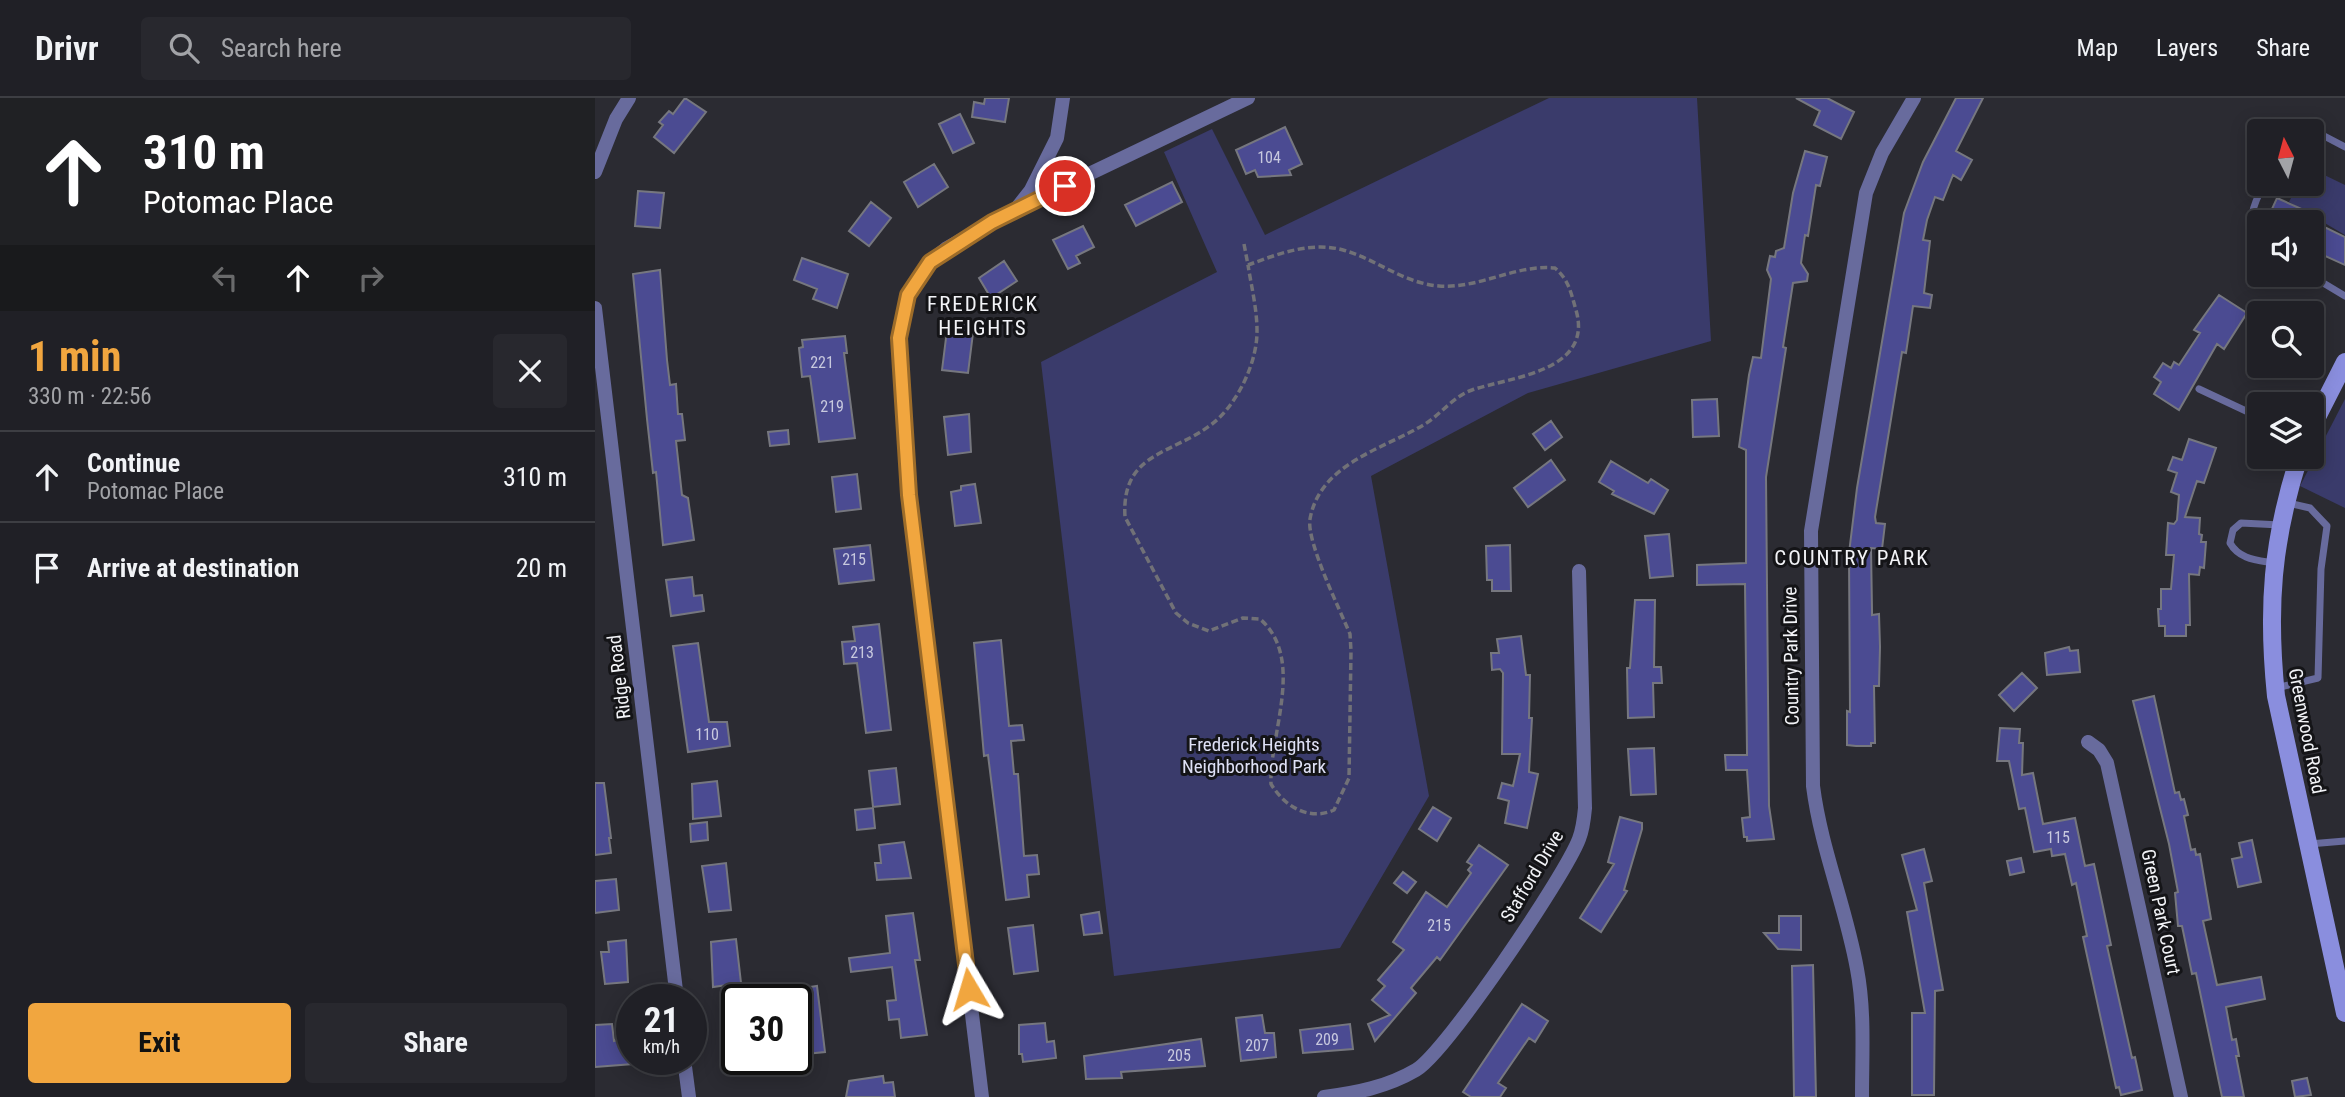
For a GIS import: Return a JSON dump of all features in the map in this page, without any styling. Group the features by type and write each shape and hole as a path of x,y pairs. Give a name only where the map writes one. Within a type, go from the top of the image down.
{"main road":[{"path":"2324,403 2345,362"},
{"name":"Greenwood Road","path":"2295,469 2285,502 2273,563 2270,607 2276,688 2308,844 2339,956 2345,1013"}],"street":[{"path":"595,172 607,138 629,98"},
{"path":"1016,209 1046,165 1057,138 1063,98"},
{"path":"982,1097 909,495 899,338 908,295 930,262 947,248 1016,209 1248,98"},
{"name":"Country Park Drive","path":"1862,1097 1862,1014 1857,971 1818,820 1813,786 1809,550 1867,193 1882,153 1914,98"},
{"name":"Ridge Road","path":"595,308 675,984"},
{"name":"Stafford Drive","path":"1324,1097 1360,1092 1418,1069 1463,1017 1557,878 1578,841 1585,808 1579,571"},
{"name":"Green Park Court","path":"2088,742 2099,750 2107,763 2181,1097"},
{"path":"686,1075 689,1097"}],"lane":[{"path":"2324,136 2345,147"},
{"path":"2324,283 2345,296"},
{"path":"2199,388 2247,411"},
{"path":"2276,688 2318,678 2321,569 2327,526 2309,508 2285,502"},
{"path":"2273,563 2247,558 2235,552 2230,543 2233,530 2241,523 2280,525"},
{"path":"2308,844 2345,841"}],"path":[{"path":"1244,244 1256,334 1249,368 1231,404 1214,422 1151,457 1133,474 1124,504 1125,517 1176,613 1188,623 1209,631 1243,618 1260,619 1266,625 1279,656 1283,677 1283,704 1271,784 1296,809 1314,816 1334,810 1349,778 1348,693 1351,651 1350,634 1309,530 1316,503 1334,478 1362,454 1425,424 1462,395 1547,369 1560,359 1576,339 1578,318 1569,284 1555,268 1542,267 1480,284 1438,286 1417,282 1342,249 1286,251 1248,265"}],"green space":[{"name":"Frederick Heights Neighborhood Park","path":"1549,98 1697,98 1711,341 1528,393 1371,476 1429,796 1340,948 1114,976 1041,362 1217,272 1164,152 1212,129 1265,235"},
{"path":"2324,175 2345,185 2345,235 2324,223 2324,210 2303,210 2289,202 2292,196 2324,196"},
{"path":"2345,399 2345,508 2300,486 2309,469 2324,469 2324,440"}],"building":[{"path":"685,98 706,112 674,153 654,137 663,125 659,122 669,111 673,114"},
{"path":"985,98 1009,98 1005,122 972,117 974,102 984,104"},
{"path":"1796,98 1827,98 1854,112 1841,139 1814,125 1820,111"},
{"path":"1956,98 1983,98 1956,151 1972,160 1961,180 1953,175 1943,200 1935,197 1927,220 1923,240 1930,241 1924,293 1932,295 1930,308 1913,306 1906,353 1902,352 1875,517 1876,523 1885,524 1882,549 1871,548 1872,615 1879,614 1880,647 1879,686 1874,686 1875,743 1871,743 1871,746 1847,745 1847,711 1850,712 1849,553 1857,488 1904,213 1923,162"},
{"path":"960,114 974,143 953,153 939,124"},
{"path":"1285,127 1302,164 1289,170 1291,175 1258,177 1255,170 1246,174 1236,150"},
{"path":"1805,151 1827,157 1820,186 1816,185 1808,236 1805,235 1801,263 1808,274 1807,281 1793,283 1766,477 1769,806 1774,839 1747,841 1742,818 1750,817 1747,770 1726,770 1725,755 1747,755 1745,584 1697,585 1697,565 1746,563 1746,450 1739,447 1749,375 1753,357 1761,358 1771,279 1767,270 1770,256 1775,257 1776,251 1784,248 1793,193"},
{"path":"934,164 948,187 918,207 904,182"},
{"path":"1172,182 1182,202 1136,226 1125,205"},
{"path":"638,191 664,193 660,228 635,226"},
{"path":"2277,198 2304,210 2272,210"},
{"path":"871,202 891,218 869,246 849,231"},
{"path":"1083,226 1094,247 1076,256 1080,263 1068,269 1053,240"},
{"path":"2324,227 2345,237 2345,265 2324,255"},
{"path":"802,258 848,274 837,308 813,299 817,289 794,280"},
{"path":"1004,261 1017,281 991,298 979,278"},
{"path":"660,270 670,385 676,384 678,414 682,414 685,440 676,441 682,495 688,498 694,540 663,545 633,274"},
{"path":"2219,295 2247,313 2224,349 2217,344 2179,410 2154,394 2161,382 2154,377 2163,363 2171,368 2174,362 2179,365 2200,333 2194,330"},
{"path":"948,322 974,325 968,373 942,370"},
{"path":"845,336 847,353 844,353 855,438 819,442 810,376 802,377 799,348 803,347 802,340"},
{"path":"1717,399 1719,436 1693,437 1692,400"},
{"path":"969,414 971,452 948,455 944,417"},
{"path":"1551,421 1562,437 1545,450 1533,434"},
{"path":"788,430 789,444 770,446 768,432"},
{"path":"2189,439 2216,448 2204,483 2197,481 2185,517 2200,518 2201,542 2206,542 2204,568 2200,567 2199,575 2189,574 2190,625 2186,625 2186,636 2165,636 2165,626 2159,626 2158,609 2161,609 2161,589 2171,589 2174,555 2166,555 2168,523 2174,524 2177,520 2179,495 2171,492 2177,473 2168,470 2173,457 2182,460"},
{"path":"1551,460 1565,480 1528,507 1514,488"},
{"path":"1611,461 1648,483 1651,479 1668,490 1654,514 1612,494 1614,491 1599,482"},
{"path":"857,474 861,509 836,512 832,477"},
{"path":"975,484 981,523 955,526 951,492 961,490 961,486"},
{"path":"1669,534 1673,576 1650,578 1645,536"},
{"path":"870,545 874,580 839,584 834,549"},
{"path":"1510,545 1511,591 1492,591 1492,580 1487,580 1486,546"},
{"path":"692,577 694,596 702,595 704,611 671,616 666,580"},
{"path":"1635,600 1655,600 1654,667 1661,667 1662,683 1653,683 1654,717 1628,718 1627,668 1630,668"},
{"path":"879,624 891,730 866,733 857,663 844,664 842,642 855,641 853,627"},
{"path":"1521,636 1526,675 1530,675 1529,718 1532,718 1529,772 1538,774 1527,828 1505,823 1509,801 1498,798 1502,783 1513,786 1520,754 1502,754 1503,673 1500,669 1492,670 1491,653 1499,653 1497,639"},
{"path":"1001,640 1009,726 1022,725 1024,740 1011,741 1014,774 1018,774 1024,856 1037,855 1039,874 1027,875 1029,897 1006,900 988,755 984,756 974,643"},
{"path":"698,643 709,722 727,722 730,746 688,752 673,646"},
{"path":"2069,647 2070,651 2078,650 2080,672 2047,675 2045,653"},
{"path":"2022,673 2037,688 2014,711 1999,695"},
{"path":"2154,696 2175,793 2179,792 2181,800 2184,799 2188,815 2184,816 2191,850 2195,849 2196,855 2200,854 2211,919 2203,921 2217,985 2261,977 2265,999 2226,1007 2232,1040 2236,1039 2239,1056 2236,1056 2244,1097 2222,1097 2196,973 2192,974 2182,926 2178,926 2175,893 2178,892 2169,844 2133,701"},
{"path":"2000,728 2020,729 2019,743 2023,743 2022,775 2033,773 2043,824 2075,818 2085,866 2094,864 2111,945 2107,946 2132,1058 2135,1057 2142,1090 2121,1095 2119,1087 2116,1088 2083,937 2087,936 2076,883 2072,885 2065,854 2052,856 2051,849 2034,852 2025,808 2019,809 2009,761 1997,761"},
{"path":"1654,748 1656,794 1631,795 1628,749"},
{"path":"896,768 900,804 873,807 869,771"},
{"path":"717,781 721,816 693,819 692,784"},
{"path":"595,783 604,783 611,853 595,855"},
{"path":"1433,807 1451,818 1437,841 1419,829"},
{"path":"873,808 875,828 857,830 855,810"},
{"path":"1620,817 1642,823 1642,829 1624,890 1627,891 1601,932 1580,918 1614,864 1608,862"},
{"path":"707,822 708,840 691,842 690,824"},
{"path":"2252,840 2261,882 2238,887 2232,859 2242,857 2239,843"},
{"path":"904,842 911,878 877,880 875,863 881,863 879,845"},
{"path":"1479,845 1508,865 1440,960 1437,957 1411,988 1416,993 1375,1041 1368,1024 1390,1015 1372,1000 1385,986 1378,980 1404,950 1393,942 1426,892 1447,907 1471,873 1468,870 1472,865 1467,862"},
{"path":"1924,849 1932,881 1924,883 1943,990 1935,991 1934,1095 1912,1095 1912,1013 1925,1013 1907,912 1917,910 1902,855"},
{"path":"2021,858 2024,872 2010,875 2007,861"},
{"path":"726,863 731,910 709,912 702,866"},
{"path":"1403,872 1416,882 1407,893 1394,883"},
{"path":"616,879 619,910 595,913 595,881"},
{"path":"1099,912 1102,933 1084,935 1081,915"},
{"path":"913,913 920,960 915,960 927,1035 901,1038 899,1019 889,1020 887,1001 896,1000 892,967 851,972 849,958 890,953 886,916"},
{"path":"1779,916 1801,916 1801,950 1778,949 1764,933 1779,933"},
{"path":"1033,925 1038,971 1014,974 1008,928"},
{"path":"736,939 741,983 713,987 711,942"},
{"path":"626,940 628,982 605,984 601,952 609,952 608,942"},
{"path":"1813,965 1816,1097 1794,1097 1792,966"},
{"path":"817,986 825,1052 812,1053 812,987"},
{"path":"1522,1004 1548,1021 1535,1042 1529,1038 1498,1083 1506,1088 1500,1097 1471,1097 1463,1092"},
{"path":"1262,1015 1265,1033 1274,1033 1276,1057 1241,1061 1236,1018"},
{"path":"1045,1023 1047,1042 1054,1041 1056,1058 1023,1062 1022,1054 1019,1054 1019,1025"},
{"path":"612,1024 616,1040 616,1065 595,1067 595,1025"},
{"path":"1350,1024 1353,1049 1303,1053 1300,1030"},
{"path":"1201,1039 1205,1066 1121,1072 1122,1078 1086,1079 1084,1056"},
{"path":"883,1076 884,1083 893,1082 895,1097 846,1097 849,1081"},
{"path":"2307,1078 2311,1095 2295,1097 2292,1081"}],"district":[{"name":"FREDERICK HEIGHTS","path":"983,316"},
{"name":"COUNTRY PARK","path":"1852,558"}],"route":[{"path":"969,989 909,495 899,338 901,316 908,295 919,276 930,262 947,248 1016,209 1065,186"}]}
